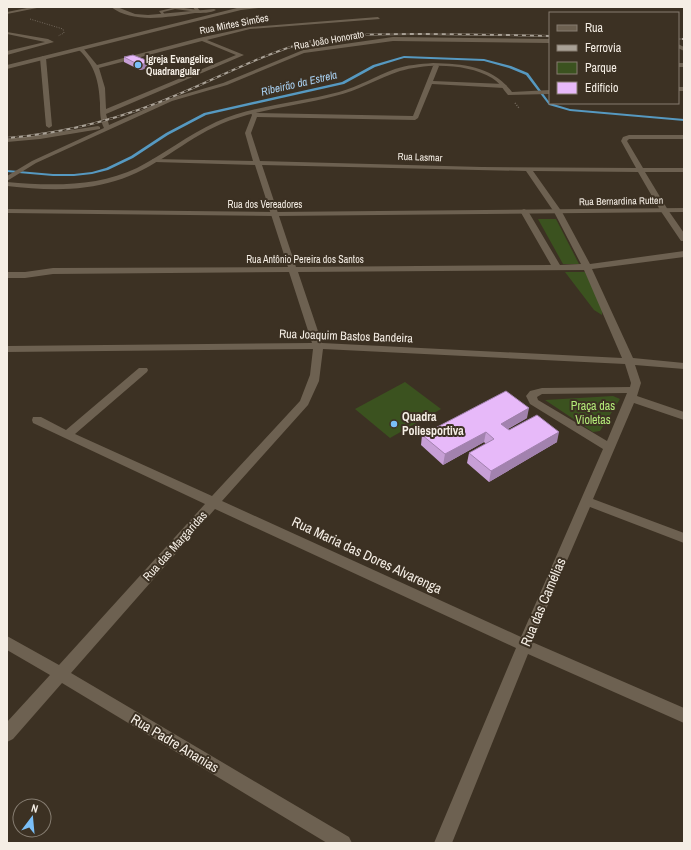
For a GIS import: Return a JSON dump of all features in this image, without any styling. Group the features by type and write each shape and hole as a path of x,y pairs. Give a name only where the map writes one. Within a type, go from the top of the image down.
{"street":[{"path":"7,13 24,8 40,7"},
{"path":"113,7 126,14 134,16 151,16 196,9 265,7"},
{"path":"7,67 244,8"},
{"name":"Rua Mirtes Simões","path":"96,67 201,39 261,27 378,18"},
{"path":"7,33 51,42 7,53"},
{"path":"103,113 241,55 201,39"},
{"name":"Rua João Honorato","path":"7,179 34,162 170,100 230,82 307,51 375,41 408,39 549,41"},
{"path":"7,140 107,128 103,122 102,84 96,67 89,56 81,49"},
{"path":"43,58 49,126"},
{"path":"254,114 415,118 436,66"},
{"path":"7,184 62,187 97,183 130,173 214,126 230,119 350,91 405,68 436,66 465,68 481,71 494,77 510,94 549,92"},
{"path":"429,82 504,86"},
{"name":"Rua das Margaridas","path":"7,734 304,402 313,385 317,370 318,346 294,270 248,137 254,114"},
{"path":"684,137 625,138 626,144 664,210 684,239"},
{"name":"Rua Lasmar","path":"155,160 529,170 684,170"},
{"name":"Rua das Camélias","path":"443,843 524,645 633,394 636,383 629,361 586,267 558,212 529,170"},
{"name":"Rua Bernardina Rutten","path":"524,211 558,212 684,210"},
{"name":"Rua dos Vereadores","path":"7,211 275,214 524,211"},
{"path":"524,211 557,267"},
{"name":"Rua Antônio Pereira dos Santos","path":"7,275 25,275 52,271 586,267 684,254"},
{"name":"Rua Joaquim Bastos Bandeira","path":"7,349 318,346 629,361 684,366"},
{"path":"67,436 143,370"},
{"path":"609,447 534,402 531,396 534,393 542,391 633,394 684,416"},
{"name":"Rua Maria das Dores Alvarenga","path":"37,420 67,436 524,645 684,716"},
{"path":"586,502 684,538"},
{"name":"Rua Padre Ananias","path":"7,642 343,843"}],"path":[{"path":"16,11 26,17 63,29 64,31 58,36 45,41"}],"green space":[{"path":"538,219 556,219 579,264 563,264"},
{"path":"565,272 585,272 602,309 602,315 594,310"},
{"name":"Quadra Poliesportiva","path":"405,382 441,409 390,438 355,409"},
{"name":"Praça das Violetas","path":"613,396 620,399 600,431 593,432 545,400"}],"building":[{"path":"133,55 151,62 139,65 124,57"},
{"path":"506,391 529,408 501,424 509,430 537,415 559,432 491,471 469,453 494,439 486,432 445,454 422,435"}],"waterway":[{"name":"Ribeirão da Estrela","path":"7,171 53,175 74,175 92,173 107,169 132,157 167,134 205,114 343,83 374,66 404,57 484,60 510,67 527,74 549,103"},
{"name":"Ribeirão da Estrela","path":"550,104 570,110 684,120"}],"railway":[{"path":"7,138 29,136 73,128 116,117 158,103 267,55 312,41 344,36 375,34 549,36"},
{"path":"679,39 684,39"}],"place":[{"name":"Igreja Evangelica Quadrangular","path":"138,65"},
{"name":"Quadra Poliesportiva","path":"394,424"}]}
